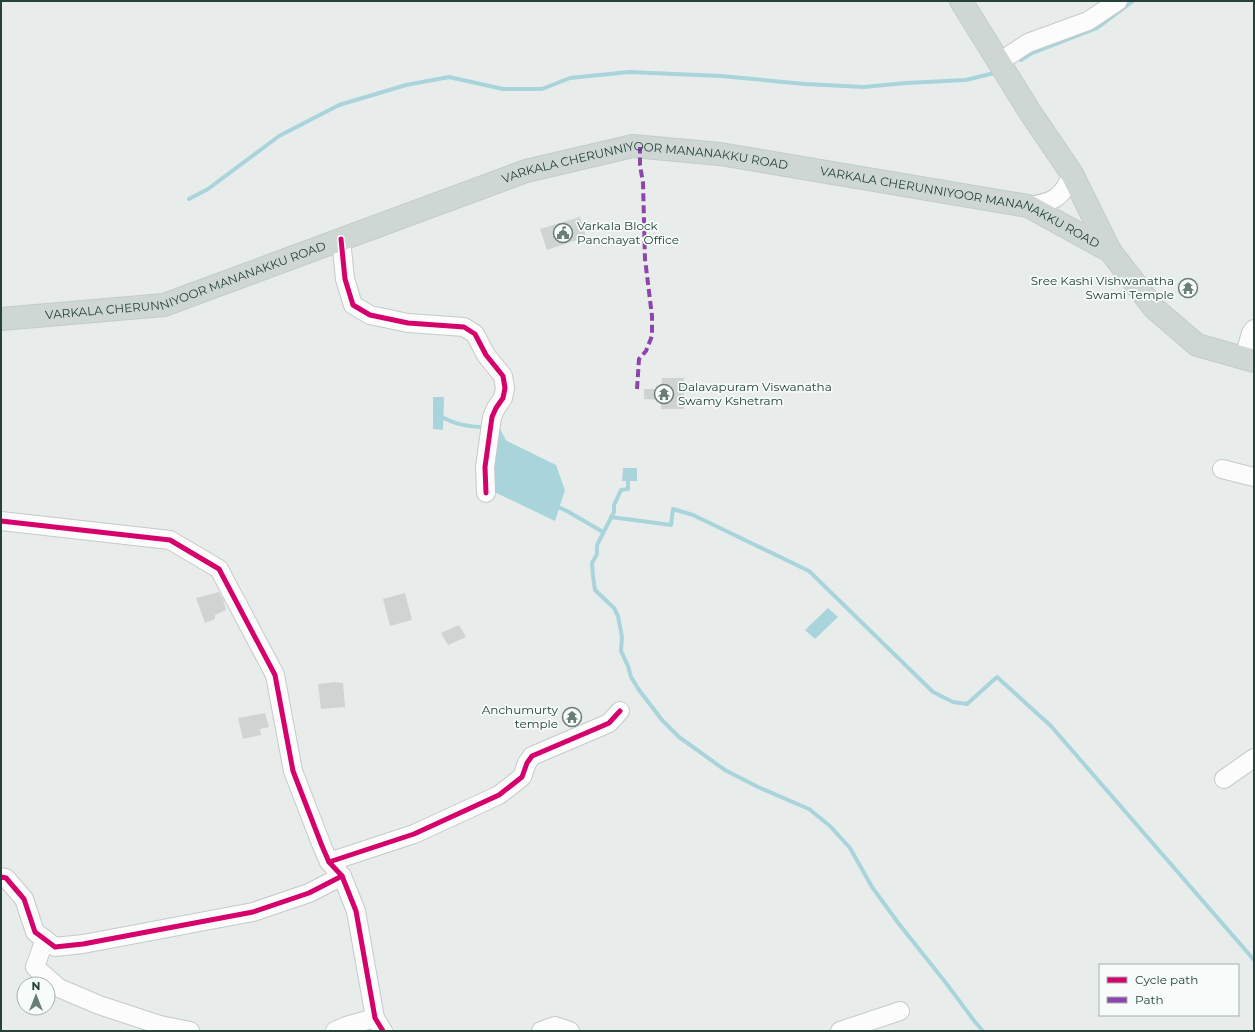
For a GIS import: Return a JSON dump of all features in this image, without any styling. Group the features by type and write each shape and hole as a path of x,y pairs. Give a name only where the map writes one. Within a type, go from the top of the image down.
{"main road":[{"path":"961,1 1030,112 1072,174 1110,251"},
{"name":"VARKALA CHERUNNIYOOR MANANAKKU ROAD","path":"1,320 164,305 526,170 633,146 720,154 1028,206 1110,251 1154,308 1197,345 1249,359"}],"street":[{"path":"999,62 1028,43 1088,21 1118,1"},
{"path":"1028,206 1042,204 1053,200 1064,192 1072,174"},
{"path":"341,239 345,279 353,305 370,315 408,323 464,327 475,334 486,355 503,376 505,388 503,398 496,408 491,427 485,467 486,493"},
{"path":"1249,359 1251,333 1254,329"},
{"path":"1222,469 1254,477"},
{"path":"1,521 170,540 219,569 274,675 293,771 329,862 342,876 356,911 379,1024 346,1026 335,1031"},
{"path":"329,862 414,834 499,795 522,777 527,763 532,756 609,723 620,711"},
{"path":"1224,779 1254,758"},
{"path":"1,877 6,878 24,899 35,932 55,947 83,944 253,912 309,893 342,876"},
{"path":"45,939 35,966 59,988 113,1010 160,1025 190,1031"},
{"path":"840,1031 900,1011"},
{"path":"541,1031 555,1026 570,1031"}],"water":[{"path":"433,397 444,397 443,430 433,429"},
{"path":"495,433 507,441 556,465 565,490 555,521 492,491"},
{"path":"623,468 637,468 637,481 622,481"},
{"path":"828,608 838,617 815,639 805,630"}],"building":[{"name":"Varkala Block Panchayat Office","path":"580,217 586,237 547,250 540,229"},
{"name":"Dalavapuram Viswanatha Swamy Kshetram","path":"662,378 684,378 684,409 661,409 661,400 644,399 644,389 661,389"},
{"path":"219,592 226,610 215,615 215,619 205,623 196,598"},
{"path":"405,593 412,620 390,626 383,599"},
{"path":"459,625 466,637 448,645 441,633"},
{"path":"335,682 343,683 345,707 321,709 318,684"},
{"path":"265,713 269,727 260,729 261,735 243,739 238,718"}],"waterway":[{"path":"1021,60 1030,54 1097,28 1133,1"},
{"path":"189,199 208,189 279,136 339,105 406,85 449,77 503,89 542,89 570,78 629,72 721,76 805,84 864,87 966,80 998,72"},
{"path":"438,415 450,421 461,424 485,427"},
{"path":"495,427 497,427 505,443"},
{"path":"628,481 628,489 621,490 614,505 614,512 597,545 597,554 592,563 595,590 614,608 618,616 622,637 621,651 631,677 639,690 662,720 679,737 725,770 758,787 809,809 830,826 850,848 872,887 899,924 983,1031"},
{"path":"556,506 603,532"},
{"path":"611,517 671,525 673,509 693,515 809,571 933,692 953,702 967,704 997,677 1051,726 1254,960"}],"marked path":[{"path":"637,389 639,359 646,351 652,336 652,316 645,259 643,183 640,165 640,147"}],"cycle path":[{"path":"341,239 345,279 353,305 370,315 408,323 464,327 475,334 486,355 503,376 505,388 503,398 492,417 485,467 486,493"},
{"path":"1,521 170,540 219,569 275,675 293,771 329,862 342,876 356,911 375,1018 383,1031"},
{"path":"329,862 414,834 499,795 522,777 527,763 532,756 609,723 620,711"},
{"path":"1,877 6,878 24,899 35,932 55,947 83,944 253,912 309,893 342,876"}],"place":[{"name":"Varkala Block Panchayat Office","path":"563,233"},
{"name":"Sree Kashi Vishwanatha Swami Temple","path":"1188,288"},
{"name":"Dalavapuram Viswanatha Swamy Kshetram","path":"664,394"},
{"name":"Anchumurty temple","path":"572,717"}]}
